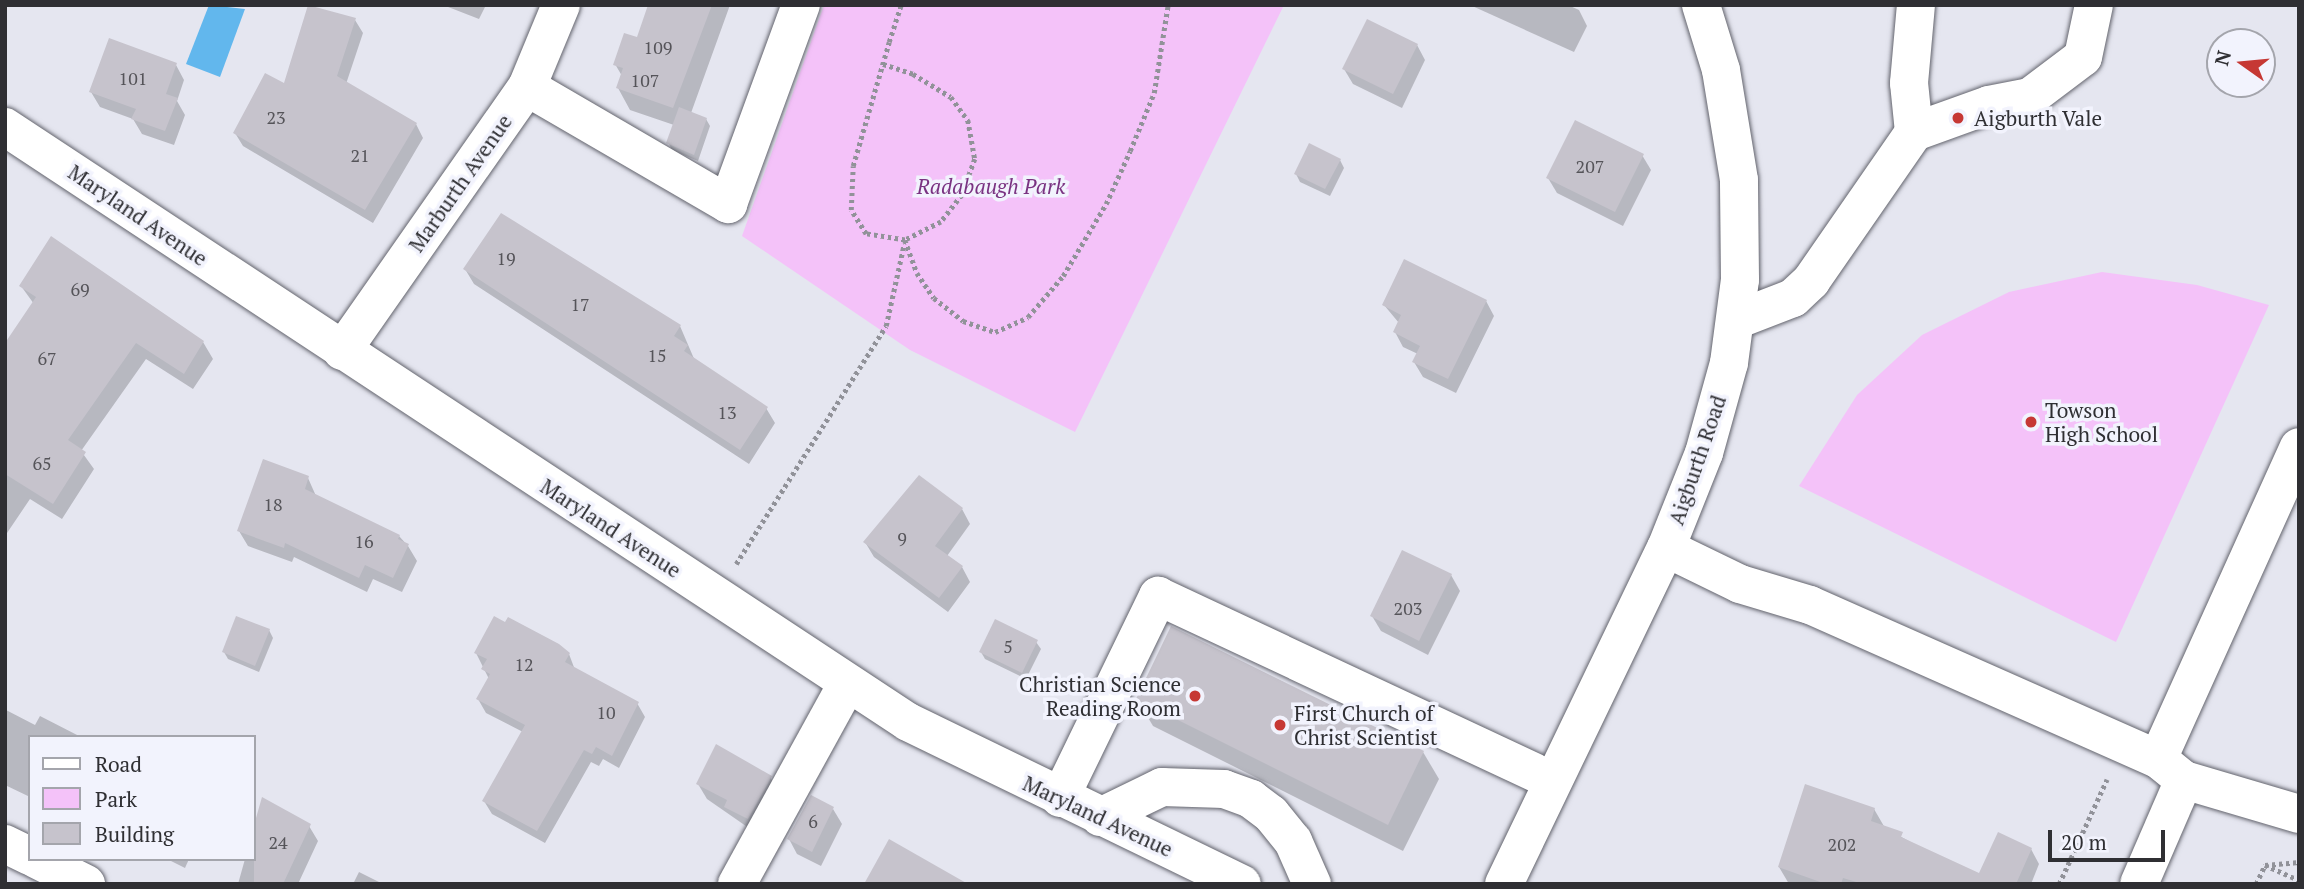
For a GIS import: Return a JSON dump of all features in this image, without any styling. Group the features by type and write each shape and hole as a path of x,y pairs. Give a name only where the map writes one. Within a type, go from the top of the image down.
{"street":[{"name":"Marburth Avenue","path":"342,351 527,87 561,5"},
{"path":"527,87 728,204 801,5"},
{"name":"Aigburth Road","path":"1504,884 1666,548 1704,453 1736,320 1740,180 1724,82 1701,5"},
{"path":"1914,132 1909,83 1916,5"},
{"path":"1736,320 1793,298 1811,281 1914,132 1989,105 2030,97 2083,57 2094,5"},
{"name":"Maryland Avenue","path":"5,127 847,684 960,750 1242,884"},
{"path":"2139,884 2171,769 2299,447"},
{"path":"1666,548 1740,584 1810,606 2123,743 2171,769 2299,814"},
{"path":"1060,798 1158,596 1553,780"},
{"path":"737,884 847,684"},
{"path":"1101,817 1162,787 1224,789 1251,799 1271,814 1293,841 1312,884"},
{"path":"5,844 28,855"},
{"path":"40,861 86,884"}],"path":[{"path":"883,64 913,74 951,97 968,120 975,159 962,195 941,222 905,240 866,234 851,210 853,166 883,64 901,5"},
{"path":"905,240 917,273 934,298 963,321 995,331 1028,317 1063,276 1106,204 1130,151 1154,93 1168,5"},
{"path":"714,596 886,326 905,240"},
{"path":"2059,884 2123,743"},
{"path":"2265,865 2299,862"},
{"path":"2265,865 2299,880"},
{"path":"2256,884 2265,865"}],"green space":[{"name":"Radabaugh Park","path":"824,5 1284,5 1075,432 910,350 742,236"},
{"path":"2102,272 2197,285 2269,305 2116,642 1799,486 1857,395 1922,335 2009,292"}],"water":[{"path":"209,5 245,9 220,77 186,64"}],"building":[{"path":"308,5 356,18 337,76 417,123 365,210 233,133 265,73 284,83"},
{"path":"648,5 712,5 673,108 616,88 623,68 613,65 624,33 637,37"},
{"path":"1367,19 1418,44 1393,94 1342,69"},
{"path":"109,38 177,63 166,94 178,98 165,131 131,119 136,109 89,92"},
{"path":"679,107 707,118 694,155 666,143"},
{"path":"1575,120 1644,154 1615,212 1546,178"},
{"path":"1309,143 1341,159 1325,189 1294,174"},
{"path":"501,213 681,325 674,336 688,345 684,351 768,407 740,450 463,269"},
{"path":"51,236 204,341 184,374 136,343 68,440 86,452 53,504 5,474 5,343 36,297 19,286"},
{"path":"1404,259 1487,300 1448,379 1412,362 1420,346 1393,332 1401,315 1382,305"},
{"path":"263,459 309,476 305,489 400,535 398,539 409,544 393,578 365,565 359,578 285,543 284,548 237,531"},
{"path":"919,475 963,508 935,546 963,566 939,598 863,542"},
{"path":"1402,550 1452,574 1419,641 1370,616"},
{"path":"236,616 270,629 255,666 222,652"},
{"path":"494,616 505,622 508,617 559,644 570,653 565,662 639,702 612,756 596,747 592,754 584,750 537,831 482,801 525,725 476,699 490,674 481,669 487,659 474,653"},
{"path":"995,619 1038,640 1022,673 979,652"},
{"name":"First Church of Christ Scientist","path":"1171,626 1424,751 1388,825 1136,699"},
{"path":"716,744 772,776 748,819 724,807 727,800 696,784"},
{"path":"1805,784 1875,808 1871,821 1903,832 1901,837 1979,873 1998,832 2032,848 2016,884 1863,884 1843,878 1841,884 1826,884 1778,867"},
{"path":"811,795 834,807 812,852 787,839"},
{"path":"262,797 311,824 283,884 254,884 256,818"},
{"path":"889,839 968,884 864,884"}],"place":[{"name":"Aigburth Vale","path":"1958,118"},
{"name":"Towson High School","path":"2031,422"},
{"name":"Christian Science Reading Room","path":"1195,696"},
{"name":"First Church of Christ Scientist","path":"1280,725"}]}
